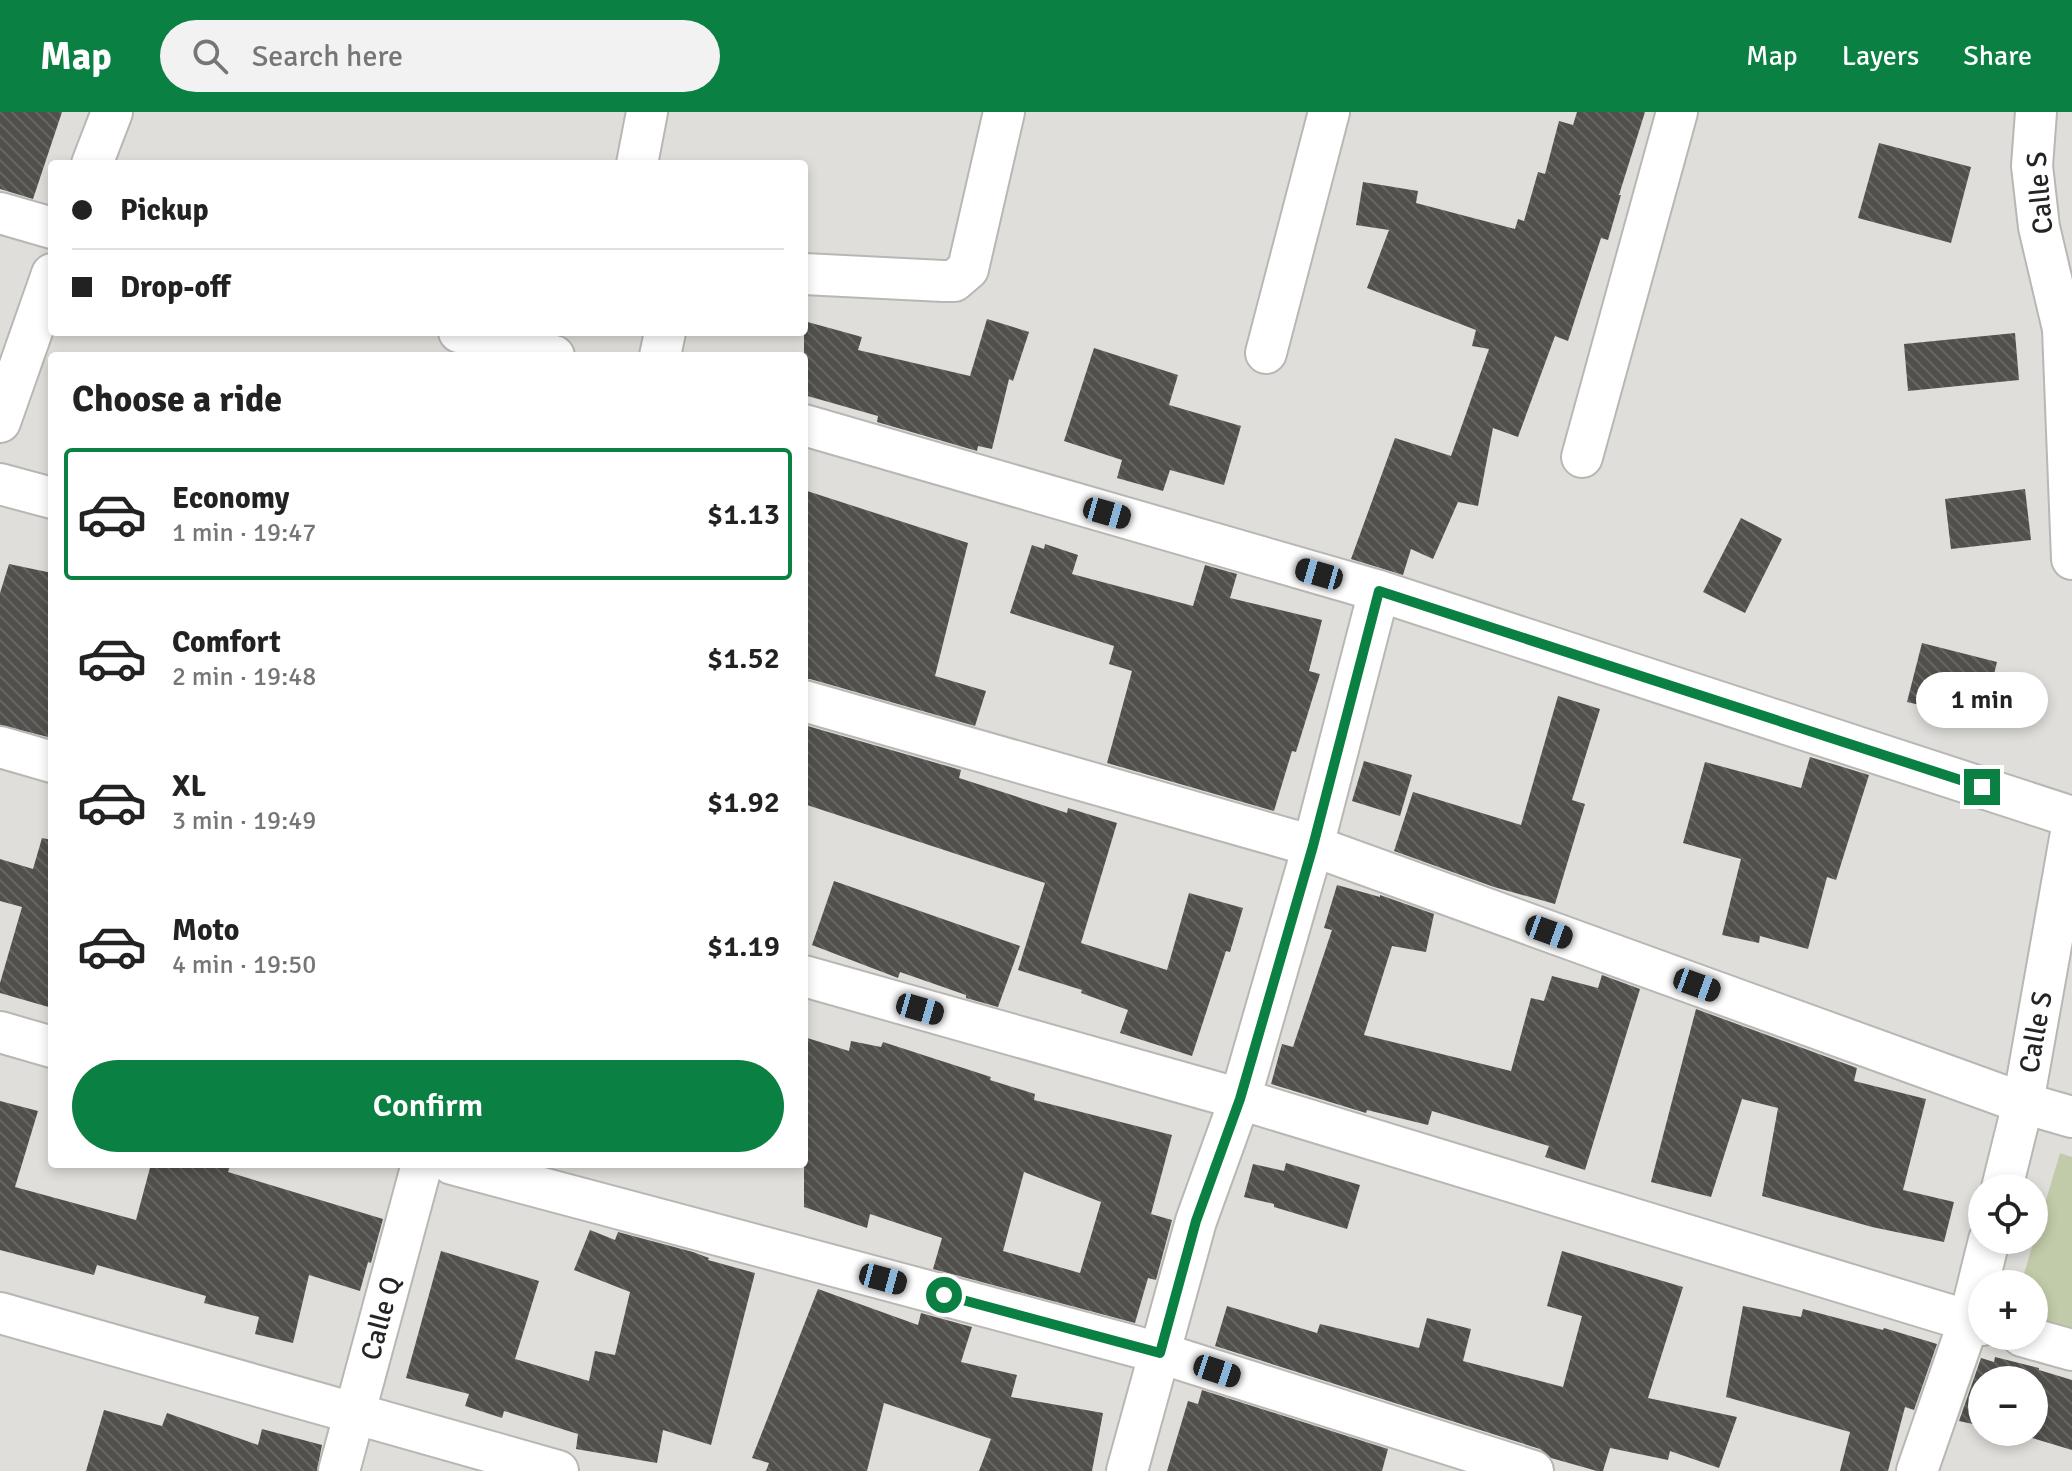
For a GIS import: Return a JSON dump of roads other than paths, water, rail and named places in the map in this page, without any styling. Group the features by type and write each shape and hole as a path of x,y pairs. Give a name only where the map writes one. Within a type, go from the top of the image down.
{"street":[{"path":"94,160 112,112"},
{"path":"638,160 647,112"},
{"path":"808,274 954,281 968,269 1004,112"},
{"path":"1266,353 1329,112"},
{"path":"1582,457 1677,112"},
{"name":"Calle S","path":"2036,112 2032,166 2039,227 2063,329 2072,559"},
{"path":"0,213 48,227"},
{"path":"0,422 48,285"},
{"path":"475,336 538,352"},
{"path":"808,426 1379,591 2072,817"},
{"path":"0,484 48,497"},
{"path":"1127,1471 1196,1221 1240,1099 1313,846 1379,591"},
{"path":"808,702 1313,846 2023,1103 2072,1117"},
{"path":"0,747 48,761"},
{"name":"Calle S","path":"2005,1174 2023,1103 2072,827"},
{"path":"808,977 1240,1099 1968,1321"},
{"path":"0,1032 48,1046"},
{"name":"Calle Q","path":"339,1471 421,1168"},
{"path":"467,1168 1160,1353 1533,1471"},
{"path":"0,1313 558,1471"},
{"path":"1917,1471 1968,1341"},
{"path":"2048,1343 2072,1350"}]}
